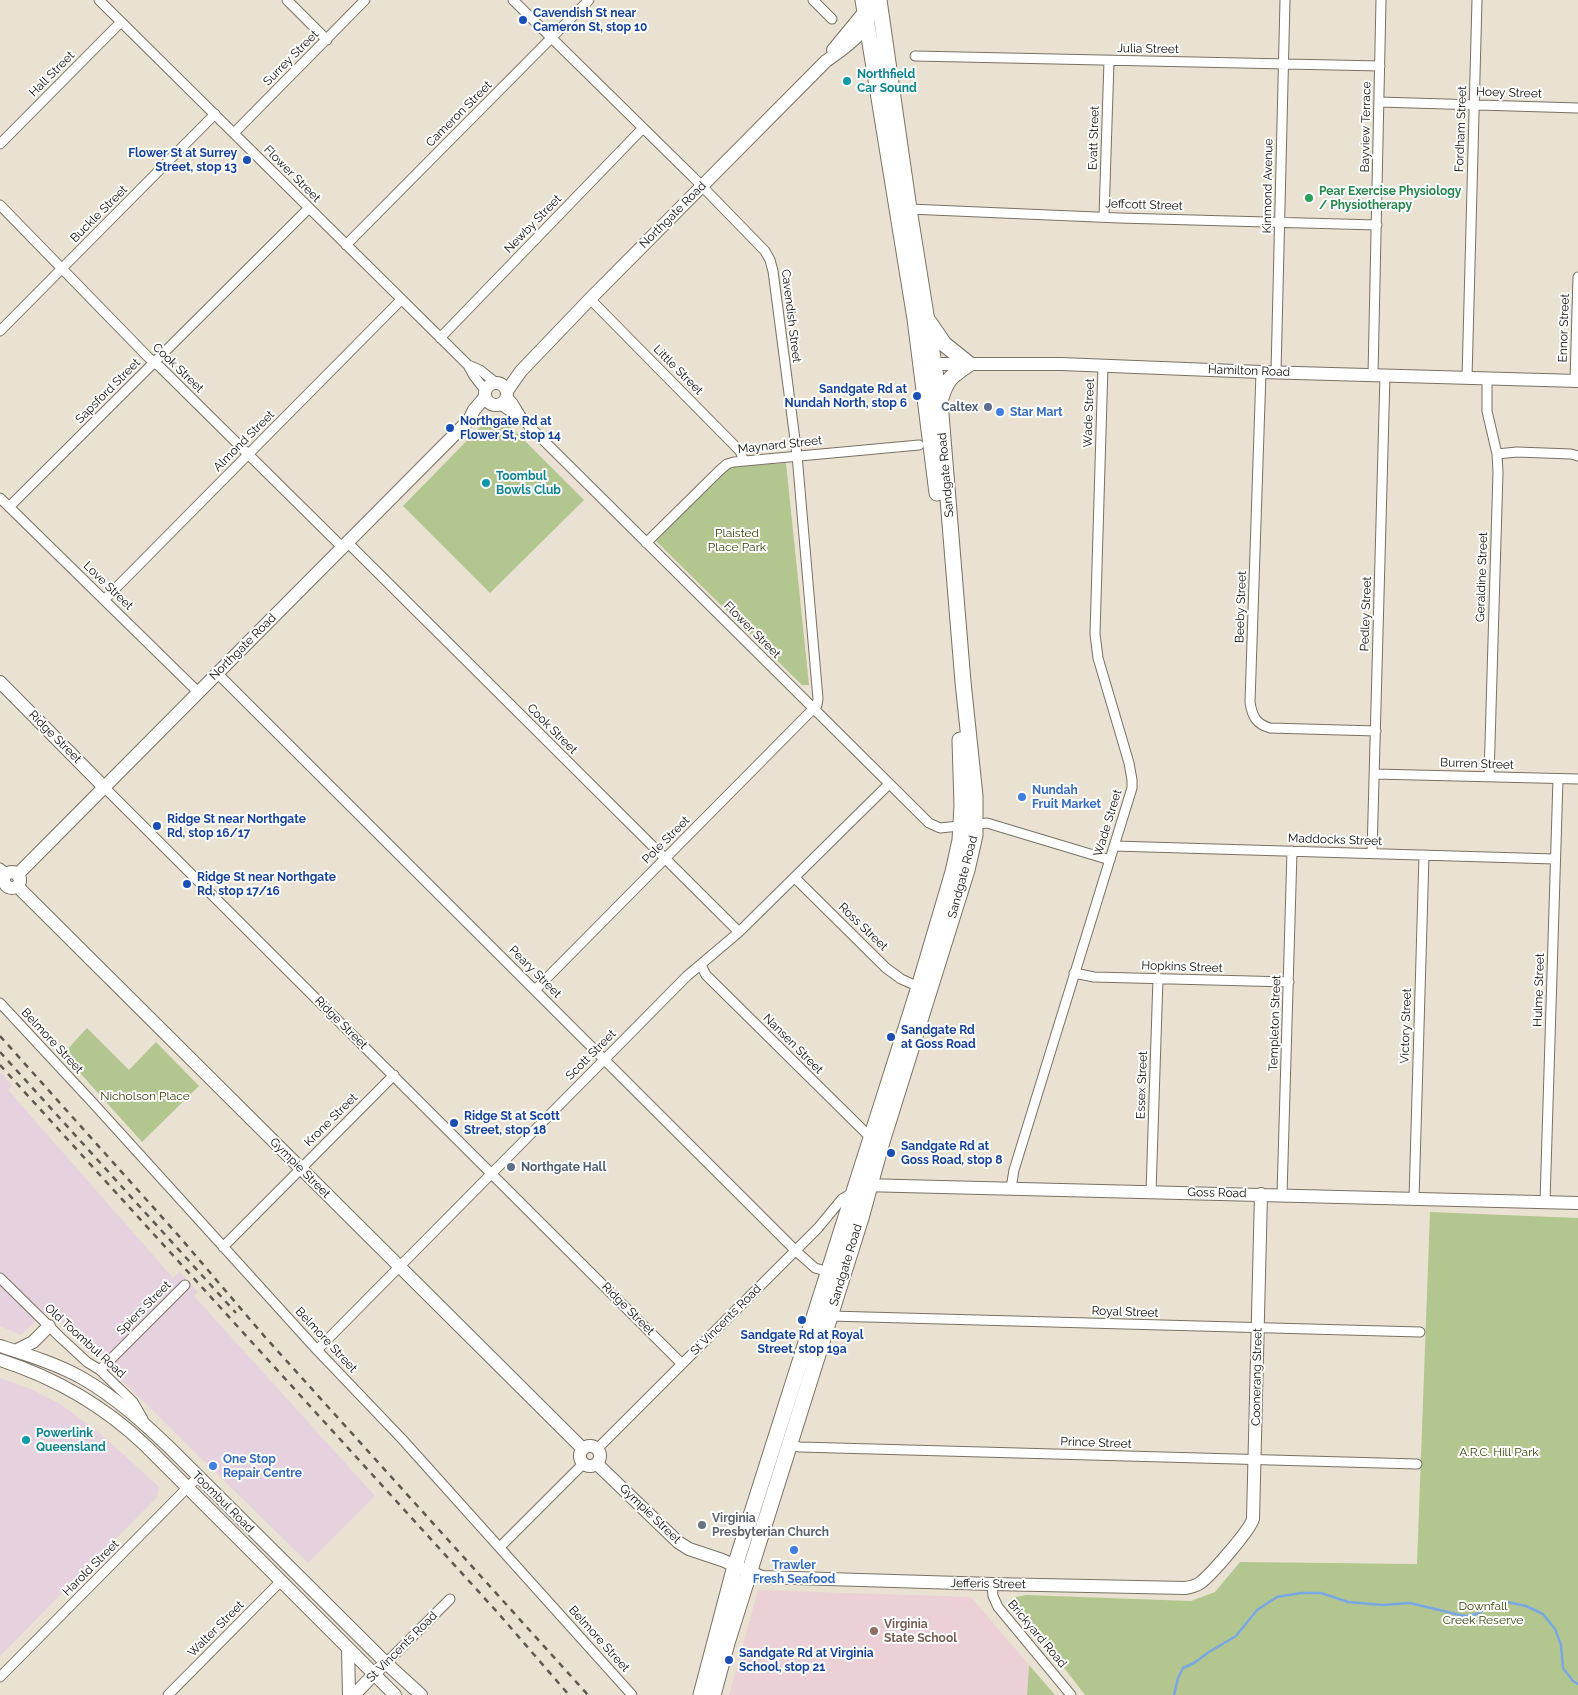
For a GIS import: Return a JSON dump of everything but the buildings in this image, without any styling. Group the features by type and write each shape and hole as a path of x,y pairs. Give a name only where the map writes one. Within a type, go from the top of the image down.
{"highway":[{"name":"Sandgate Road","path":"860,1187 974,847 962,783 927,364 927,319 879,0"},
{"name":"Sandgate Road","path":"713,1695 774,1442 836,1273 860,1187 871,1138 969,824 975,796 963,682 940,402 927,364 915,318 867,9"},
{"path":"927,319 944,344 969,364 948,379 940,402"},
{"name":"Sandgate Road","path":"701,1695 742,1569 790,1445 830,1316 836,1273"}],"street":[{"name":"Flower Street","path":"99,0 468,365 474,376 496,394 513,403 524,421 814,708 922,818 940,828 969,824"},
{"path":"286,0 326,40"},
{"name":"Surrey Street","path":"234,133 365,0"},
{"name":"Cavendish Street","path":"513,0 702,186 765,251 770,260 797,455 818,699 818,704 814,708"},
{"name":"Cameron Street","path":"346,245 589,0"},
{"path":"813,0 832,19"},
{"name":"Kinmond Avenue","path":"1276,372 1285,0"},
{"name":"Bayview Terrace","path":"1379,375 1377,225 1381,0"},
{"name":"Fordham Street","path":"1467,378 1477,0"},
{"name":"Northgate Road","path":"8,880 104,787 469,420 474,410 496,394 521,370 826,61 853,41 867,9"},
{"name":"Hall Street","path":"0,144 121,22"},
{"name":"Julia Street","path":"915,56 1380,66"},
{"name":"Evatt Street","path":"1104,216 1109,60"},
{"name":"Hoey Street","path":"1379,102 1578,108"},
{"name":"Buckle Street","path":"0,331 215,114"},
{"name":"Newby Street","path":"440,338 643,128"},
{"name":"Cook Street","path":"0,205 154,363 344,545 739,932"},
{"name":"Sapsford Street","path":"10,508 309,208"},
{"name":"Jeffcott Street","path":"909,209 1377,225"},
{"name":"Ennor Street","path":"1576,381 1578,277"},
{"name":"Little Street","path":"590,299 739,450 744,461"},
{"name":"Almond Street","path":"104,600 402,300"},
{"name":"Hamilton Road","path":"927,364 1023,363 1576,381"},
{"name":"Wade Street","path":"1011,1188 1014,1170 1110,860 1132,780 1129,763 1095,647 1094,634 1103,366"},
{"name":"Beeby Street","path":"1261,372 1250,702 1252,714 1258,723 1270,728 1376,731"},
{"name":"Pedley Street","path":"1372,854 1376,731 1379,375"},
{"name":"Geraldine Street","path":"1487,379 1488,419 1497,454 1498,492 1489,777"},
{"name":"Maynard Street","path":"646,543 721,469 731,463 797,455 919,445"},
{"path":"1497,454 1517,452 1571,454 1578,456"},
{"name":"Love Street","path":"0,498 198,692"},
{"name":"Peary Street","path":"217,673 796,1251 813,1266 836,1273"},
{"name":"Ridge Street","path":"2,689 104,787 682,1364"},
{"name":"Pole Street","path":"535,990 814,708"},
{"name":"Burren Street","path":"1375,774 1578,779"},
{"name":"Hulme Street","path":"1546,1202 1558,779"},
{"name":"Scott Street","path":"317,1350 687,976 739,932 889,784"},
{"path":"969,824 987,823 1110,860"},
{"name":"Maddocks Street","path":"1114,846 1556,859"},
{"name":"Templeton Street","path":"1282,1195 1292,851"},
{"name":"Victory Street","path":"1414,1199 1424,855"},
{"name":"Ross Street","path":"794,878 886,968 901,979 919,987"},
{"name":"Gympie Street","path":"8,880 583,1449"},
{"name":"Nansen Street","path":"701,965 706,975 871,1138"},
{"name":"Hopkins Street","path":"1074,973 1094,977 1289,982"},
{"name":"Essex Street","path":"1151,1192 1158,978"},
{"name":"Belmore Street","path":"0,1003 317,1350 402,1439 632,1695"},
{"name":"Krone Street","path":"223,1247 394,1075"},
{"name":"Goss Road","path":"860,1187 1011,1188 1578,1203"},
{"name":"St Vincents Road","path":"597,1449 796,1251 842,1199 860,1187"},
{"name":"Coonerang Street","path":"1228,1552 1244,1535 1251,1524 1255,1460 1261,1194"},
{"name":"Old Toombul Road","path":"0,1278 48,1326 87,1362 100,1370 133,1402 148,1426"},
{"name":"Spiers Street","path":"100,1370 185,1285"},
{"name":"Royal Street","path":"830,1316 1420,1332"},
{"path":"15,1351 33,1342 48,1326"},
{"name":"Toombul Road","path":"0,1346 47,1362 81,1378 148,1426 386,1663 421,1695"},
{"name":"Toombul Road","path":"0,1360 54,1380 93,1402 134,1434 395,1695"},
{"name":"Prince Street","path":"774,1442 790,1445 1416,1464"},
{"path":"588,1446 597,1449 600,1455 597,1464 589,1467 583,1464 580,1459 583,1449 588,1446"},
{"path":"500,1547 583,1464"},
{"name":"Gympie Street","path":"597,1464 678,1542 689,1549 742,1569"},
{"name":"Harold Street","path":"0,1677 198,1476"},
{"name":"Jefferis Street","path":"742,1569 766,1578 1188,1588 1200,1583 1228,1552"},
{"name":"Walter Street","path":"168,1695 280,1581"},
{"name":"Brickyard Road","path":"992,1584 993,1596 998,1607 1071,1695"},
{"name":"St Vincents Road","path":"354,1695 450,1599"},
{"path":"348,1648 349,1695"}],"shaded area":[{"path":"0,1072 12,1085 8,1090 173,1278 180,1272 198,1292 194,1296 375,1496 308,1563 49,1309 21,1335 0,1326"},
{"path":"0,1378 33,1390 60,1404 102,1435 159,1488 157,1497 0,1656"},
{"name":"Virginia State School","path":"758,1590 971,1597 1029,1665 1027,1695 729,1695"}],"green space":[{"path":"490,417 501,417 584,500 490,593 403,506"},
{"name":"Plaisted Place Park","path":"786,463 809,685 802,685 656,541 728,467"},
{"name":"Nicholson Place","path":"87,1028 129,1070 156,1042 199,1086 142,1142 63,1054"},
{"path":"1430,1212 1578,1218 1578,1695 1085,1695 1014,1603 1016,1597 1026,1595 1191,1601 1215,1592 1240,1562 1417,1564"},
{"path":"1029,1665 1055,1695 1027,1695"}],"waterway":[{"path":"1174,1695 1178,1678 1183,1668 1236,1636 1257,1610 1277,1597 1301,1593 1321,1593 1348,1602 1382,1605 1410,1603 1464,1616 1477,1614 1489,1607 1507,1602 1526,1606 1543,1614 1555,1629 1561,1645 1563,1668 1573,1681 1578,1684"}],"railway":[{"path":"0,1036 178,1235 265,1337 588,1695"},
{"path":"0,1052 236,1313"},
{"path":"0,1065 498,1613 569,1695"}],"place":[{"name":"Cavendish St near Cameron St, stop 10","path":"523,20"},
{"name":"Northfield Car Sound","path":"847,81"},
{"name":"Flower St at Surrey Street, stop 13","path":"247,160"},
{"name":"Pear Exercise Physiology / Physiotherapy","path":"1309,198"},
{"name":"Sandgate Rd at Nundah North, stop 6","path":"917,396"},
{"name":"Caltex","path":"988,407"},
{"name":"Star Mart","path":"1000,412"},
{"name":"Northgate Rd at Flower St, stop 14","path":"450,428"},
{"name":"Toombul Bowls Club","path":"486,483"},
{"name":"Nundah Fruit Market","path":"1022,797"},
{"name":"Ridge St near Northgate Rd, stop 16/17","path":"157,826"},
{"name":"Ridge St near Northgate Rd, stop 17/16","path":"187,884"},
{"name":"Sandgate Rd at Goss Road","path":"891,1037"},
{"name":"Ridge St at Scott Street, stop 18","path":"454,1123"},
{"name":"Sandgate Rd at Goss Road, stop 8","path":"891,1153"},
{"name":"Northgate Hall","path":"511,1167"},
{"name":"Sandgate Rd at Royal Street, stop 19a","path":"802,1320"},
{"name":"Powerlink Queensland","path":"26,1440"},
{"name":"One Stop Repair Centre","path":"213,1466"},
{"name":"Virginia Presbyterian Church","path":"702,1525"},
{"name":"Trawler Fresh Seafood","path":"794,1550"},
{"name":"Virginia State School","path":"874,1631"},
{"name":"Sandgate Rd at Virginia School, stop 21","path":"729,1660"}],"park label":[{"name":"A.R.C. Hill Park","path":"1499,1452"},
{"name":"Downfall Creek Reserve","path":"1483,1613"}]}
